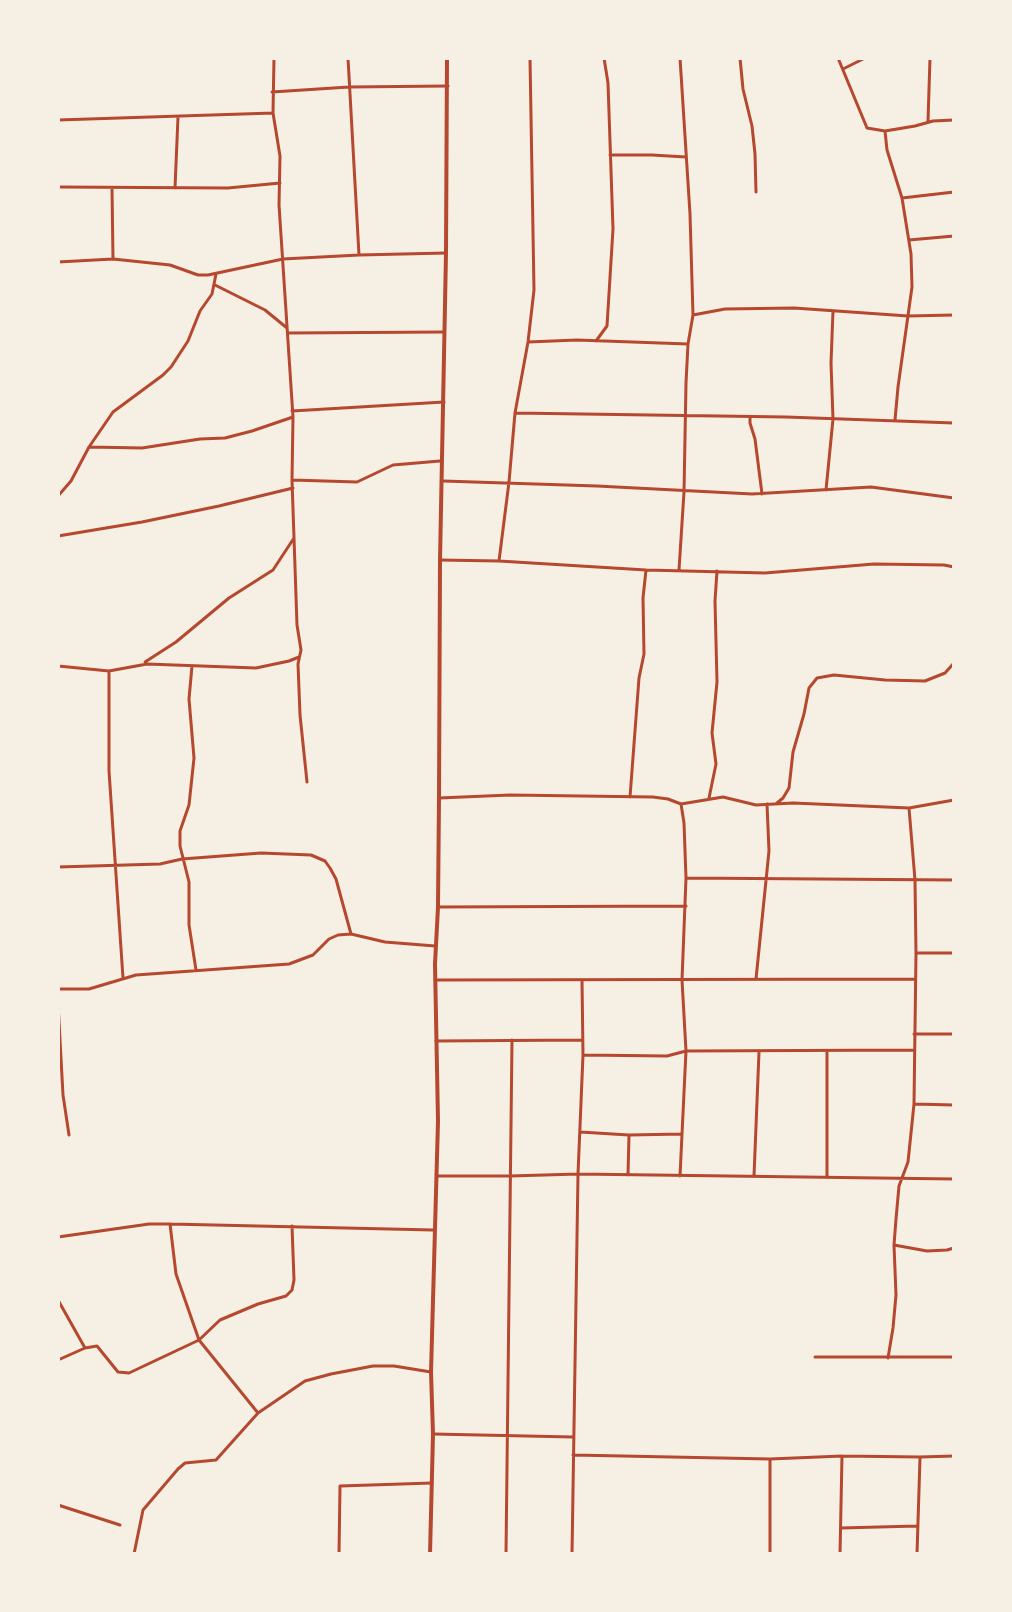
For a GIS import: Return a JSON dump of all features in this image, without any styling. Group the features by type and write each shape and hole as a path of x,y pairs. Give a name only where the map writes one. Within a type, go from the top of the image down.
{"street":[{"path":"274,58 273,113 278,138 279,205 293,417 292,480 297,625 301,650 301,735 307,782"},
{"path":"348,58 359,255"},
{"path":"430,1554 438,1121 435,946 438,907 447,58"},
{"path":"499,561 515,413 534,290 530,58"},
{"path":"596,341 607,326 613,229 608,83 604,58"},
{"path":"679,570 688,344 693,315 680,58"},
{"path":"740,58 743,89 752,126 756,192"},
{"path":"838,58 867,128 885,131 928,121 954,120"},
{"path":"843,69 865,58"},
{"path":"928,121 930,58"},
{"path":"272,92 448,86"},
{"path":"58,120 273,113"},
{"path":"175,188 178,117"},
{"path":"885,131 887,150 902,198 912,287 895,420"},
{"path":"610,155 686,157"},
{"path":"58,187 228,188 280,183"},
{"path":"112,188 113,259"},
{"path":"902,198 954,192"},
{"path":"909,240 954,236"},
{"path":"58,262 113,259 170,265 198,275 283,259 446,253"},
{"path":"58,496 71,481 113,412 171,367 212,294 216,274"},
{"path":"215,285 270,312 287,330 444,332"},
{"path":"693,315 725,309 794,308 908,316 954,315"},
{"path":"826,490 833,419 833,311"},
{"path":"528,342 688,344"},
{"path":"292,411 444,402"},
{"path":"515,413 954,423"},
{"path":"89,447 142,448 225,438 293,417"},
{"path":"750,417 762,494"},
{"path":"292,480 357,482 393,465 443,460"},
{"path":"442,481 762,494 882,488 954,498"},
{"path":"58,536 219,506 293,488"},
{"path":"142,664 183,637 229,598 273,570 295,538"},
{"path":"440,560 765,573 883,564 954,567"},
{"path":"630,797 639,678 644,654 646,570"},
{"path":"709,799 716,764 712,733 717,682 717,571"},
{"path":"58,666 109,671 142,664 261,668 299,657"},
{"path":"777,803 789,788 796,739 809,688 817,678 830,675 925,681 945,673 954,663"},
{"path":"192,666 189,699 194,758 189,805 180,831 182,859 189,882 189,925 196,970"},
{"path":"109,671 109,771 123,978"},
{"path":"439,798 510,795 653,797 681,804 723,797 751,804 909,808 954,800"},
{"path":"680,1176 686,1051 682,980 686,878 681,804"},
{"path":"756,980 769,851 767,804"},
{"path":"888,1358 896,1295 894,1245 899,1186 908,1162 914,1104 915,880 909,808"},
{"path":"58,867 160,864 182,859 261,853 304,854 328,865 336,879 351,934"},
{"path":"686,878 954,880"},
{"path":"438,907 686,906"},
{"path":"58,989 89,989 123,978 196,970 289,964 313,955 333,936 351,934 385,942 435,946"},
{"path":"916,953 954,953"},
{"path":"435,980 915,979"},
{"path":"572,1554 582,980"},
{"path":"58,1003 63,1095 69,1135"},
{"path":"914,1034 954,1034"},
{"path":"506,1554 512,1040"},
{"path":"436,1041 583,1040"},
{"path":"583,1055 667,1056 686,1051 914,1050"},
{"path":"754,1176 759,1051"},
{"path":"827,1052 827,1177"},
{"path":"914,1104 954,1105"},
{"path":"580,1132 682,1134"},
{"path":"628,1175 629,1135"},
{"path":"437,1176 578,1174 954,1179"},
{"path":"58,1237 149,1224 435,1230"},
{"path":"170,1224 176,1274 199,1340 258,1413"},
{"path":"58,1360 85,1348 100,1347 118,1372 129,1373 199,1340 220,1320 286,1296 292,1290 292,1226"},
{"path":"894,1245 927,1251 954,1248"},
{"path":"58,1300 85,1348"},
{"path":"815,1357 954,1357"},
{"path":"134,1554 143,1510 185,1463 219,1458 258,1413 305,1381 373,1366 431,1372"},
{"path":"433,1434 573,1437"},
{"path":"573,1455 770,1459 954,1456"},
{"path":"840,1554 842,1456"},
{"path":"917,1554 920,1457"},
{"path":"770,1459 770,1554"},
{"path":"339,1554 340,1486 432,1483"},
{"path":"58,1505 120,1525"},
{"path":"841,1528 918,1526"}]}
